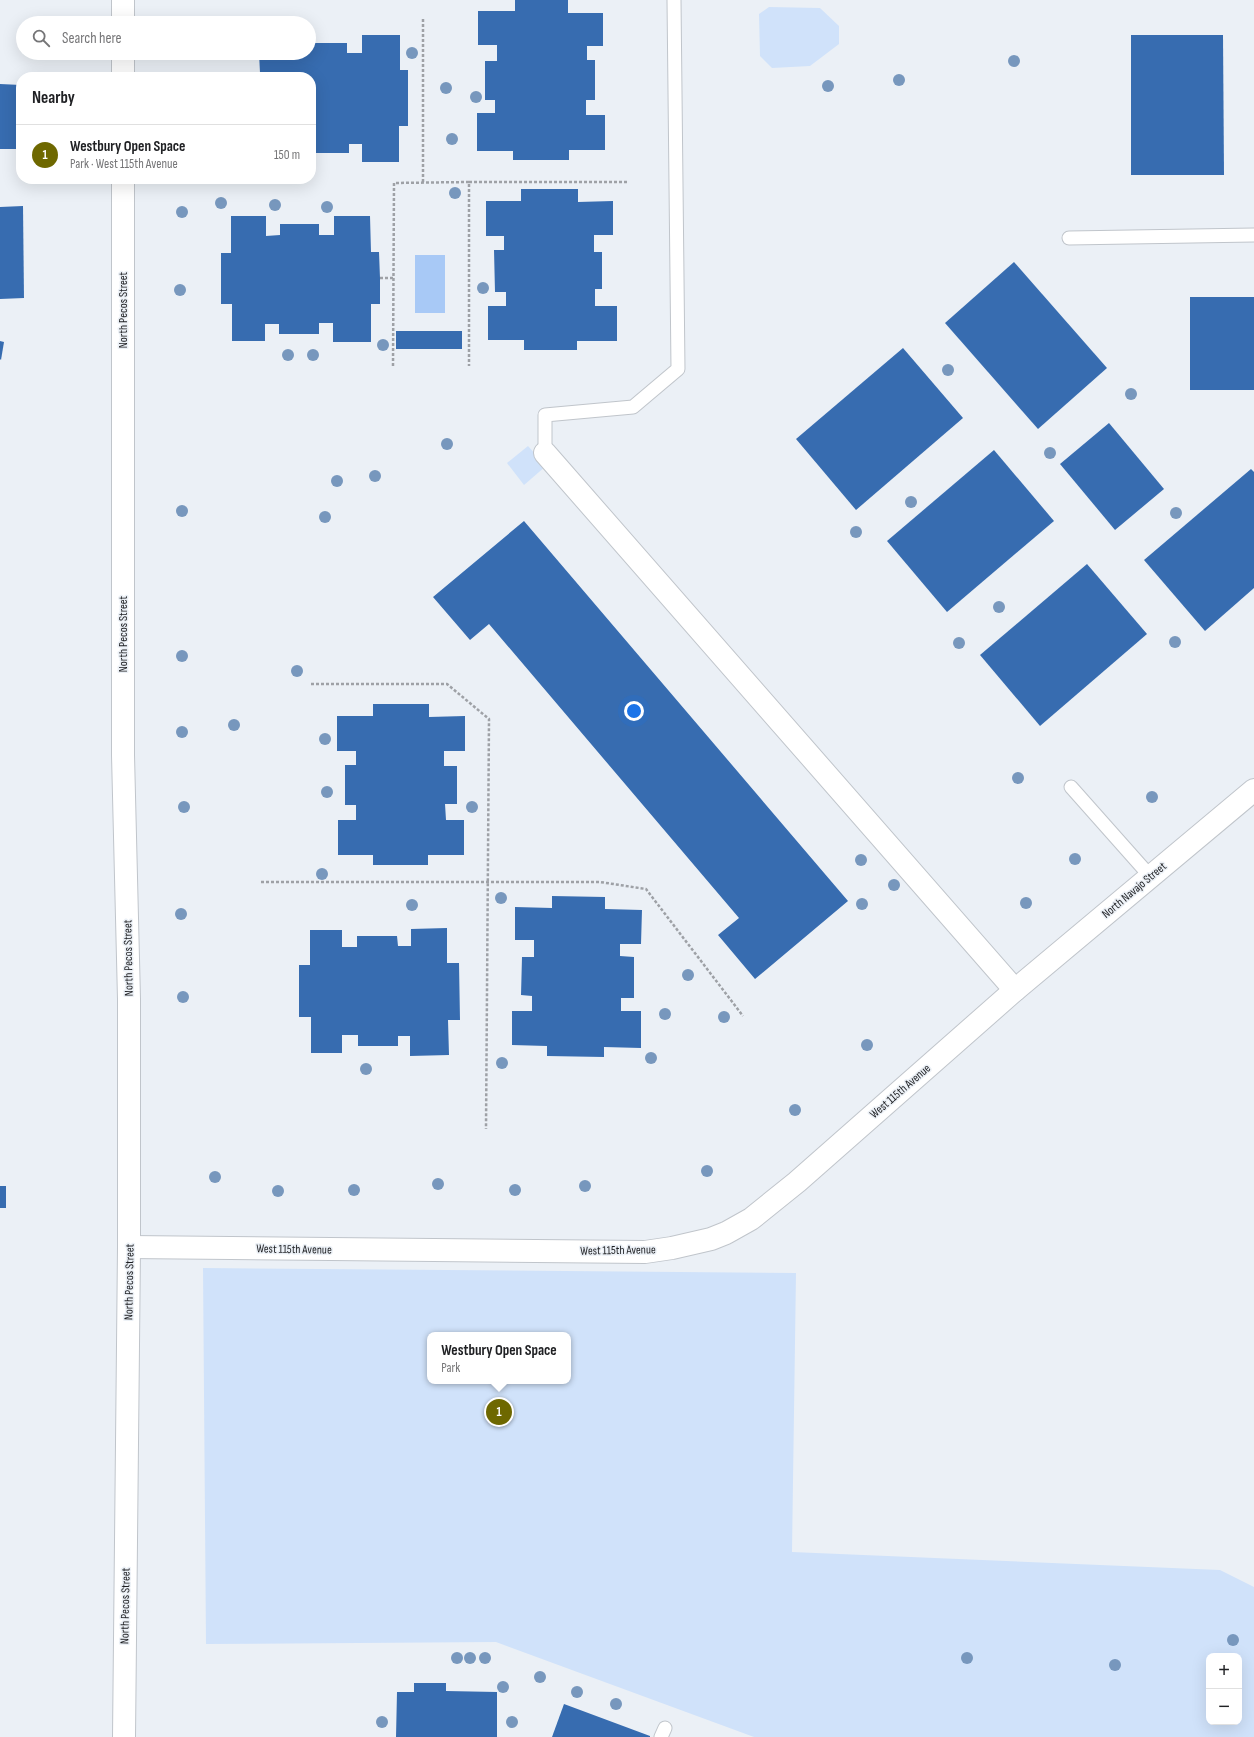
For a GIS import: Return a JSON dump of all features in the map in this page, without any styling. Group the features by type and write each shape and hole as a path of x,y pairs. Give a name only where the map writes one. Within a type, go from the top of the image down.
{"street":[{"path":"123,0 123,16"},
{"path":"123,60 123,72"},
{"name":"North Pecos Street","path":"123,184 123,755 129,999 129,1247 124,1737"},
{"path":"545,453 1015,990"},
{"name":"North Navajo Street","path":"1015,990 1254,790"},
{"name":"West 115th Avenue","path":"129,1247 645,1252 672,1248 711,1239 726,1233 751,1219 786,1191 1015,990"}],"lane":[{"path":"545,453 545,415 634,407 678,369 674,0"},
{"path":"1069,238 1254,235"},
{"path":"1071,787 1150,876"}],"path":[{"path":"423,17 423,182"},
{"path":"468,182 469,366"},
{"path":"393,366 394,183 628,182"},
{"path":"380,278 393,278"},
{"path":"311,684 447,684 489,719 486,1129"},
{"path":"261,882 600,882 646,889 743,1016"}],"shaded area":[{"path":"769,7 820,8 839,26 839,44 810,66 772,68 760,56 759,14"},
{"path":"528,446 546,466 524,485 507,463"},
{"path":"203,1268 796,1273 792,1552 1220,1570 1254,1587 1254,1737 754,1737 496,1642 206,1644"}],"water":[{"path":"415,255 445,255 445,313 415,313"}],"building":[{"path":"515,0 568,0 568,13 603,13 603,46 587,46 587,60 595,60 595,100 586,100 586,115 605,115 605,150 569,150 569,160 513,160 513,151 477,151 477,113 495,113 495,100 485,100 485,61 497,61 497,45 478,45 478,11 515,11"},
{"path":"362,35 400,35 400,70 408,70 408,126 399,126 399,162 362,162 362,144 349,144 349,153 316,153 316,72 260,72 259,60 316,60 316,43 347,43 347,53 362,53"},
{"path":"1131,35 1223,35 1224,175 1131,175"},
{"path":"0,84 16,85 16,149 0,149"},
{"path":"521,189 578,189 578,202 613,201 613,235 594,235 594,252 602,252 602,289 595,289 595,306 617,306 617,341 577,341 577,350 524,350 524,340 488,340 488,306 506,306 506,292 495,292 494,250 504,250 504,236 486,236 486,201 521,201"},
{"path":"23,206 24,298 0,299 0,207"},
{"path":"231,216 266,216 266,236 280,235 280,224 319,224 319,235 334,235 334,216 370,216 371,252 379,252 380,278 380,304 371,304 371,342 333,342 333,323 319,323 319,334 279,334 279,324 265,324 265,341 232,341 232,304 221,304 221,253 231,253"},
{"path":"1014,262 1107,368 1038,429 945,323"},
{"path":"1190,297 1254,297 1254,390 1190,390"},
{"path":"396,331 462,331 462,349 396,349"},
{"path":"0,341 4,342 1,360 0,359"},
{"path":"903,348 963,418 856,510 796,439"},
{"path":"1109,423 1164,489 1115,530 1060,464"},
{"path":"994,450 1054,521 947,612 887,541"},
{"path":"1251,469 1254,472 1254,588 1205,631 1144,560"},
{"path":"524,521 848,901 755,979 718,935 739,918 489,624 470,640 433,597"},
{"path":"1087,564 1147,634 1040,726 980,655"},
{"path":"373,704 429,704 429,717 465,716 465,751 444,751 444,766 457,766 457,804 445,804 446,820 464,820 464,855 428,855 428,865 373,865 373,855 338,855 338,820 356,820 356,805 345,805 345,765 356,765 356,751 337,751 337,716 373,716"},
{"path":"552,896 605,897 605,909 642,910 641,944 620,944 620,956 634,957 634,998 621,998 621,1011 641,1011 641,1048 604,1047 604,1057 547,1056 547,1046 512,1045 512,1011 532,1011 532,996 521,995 522,957 534,957 534,940 515,940 515,907 552,908"},
{"path":"447,928 447,963 459,963 460,1020 448,1020 449,1055 410,1056 410,1036 398,1036 398,1046 358,1046 358,1035 342,1035 342,1053 311,1053 311,1017 299,1017 299,965 310,965 310,930 342,930 342,947 357,947 357,936 397,936 398,946 411,946 411,929"},
{"path":"0,1186 6,1186 6,1208 0,1208"},
{"path":"414,1683 446,1683 446,1691 497,1692 497,1737 396,1737 397,1692 414,1692"},
{"path":"564,1704 650,1736 650,1737 552,1737"}],"place":[{"name":"Westbury Open Space","path":"499,1412"}]}
